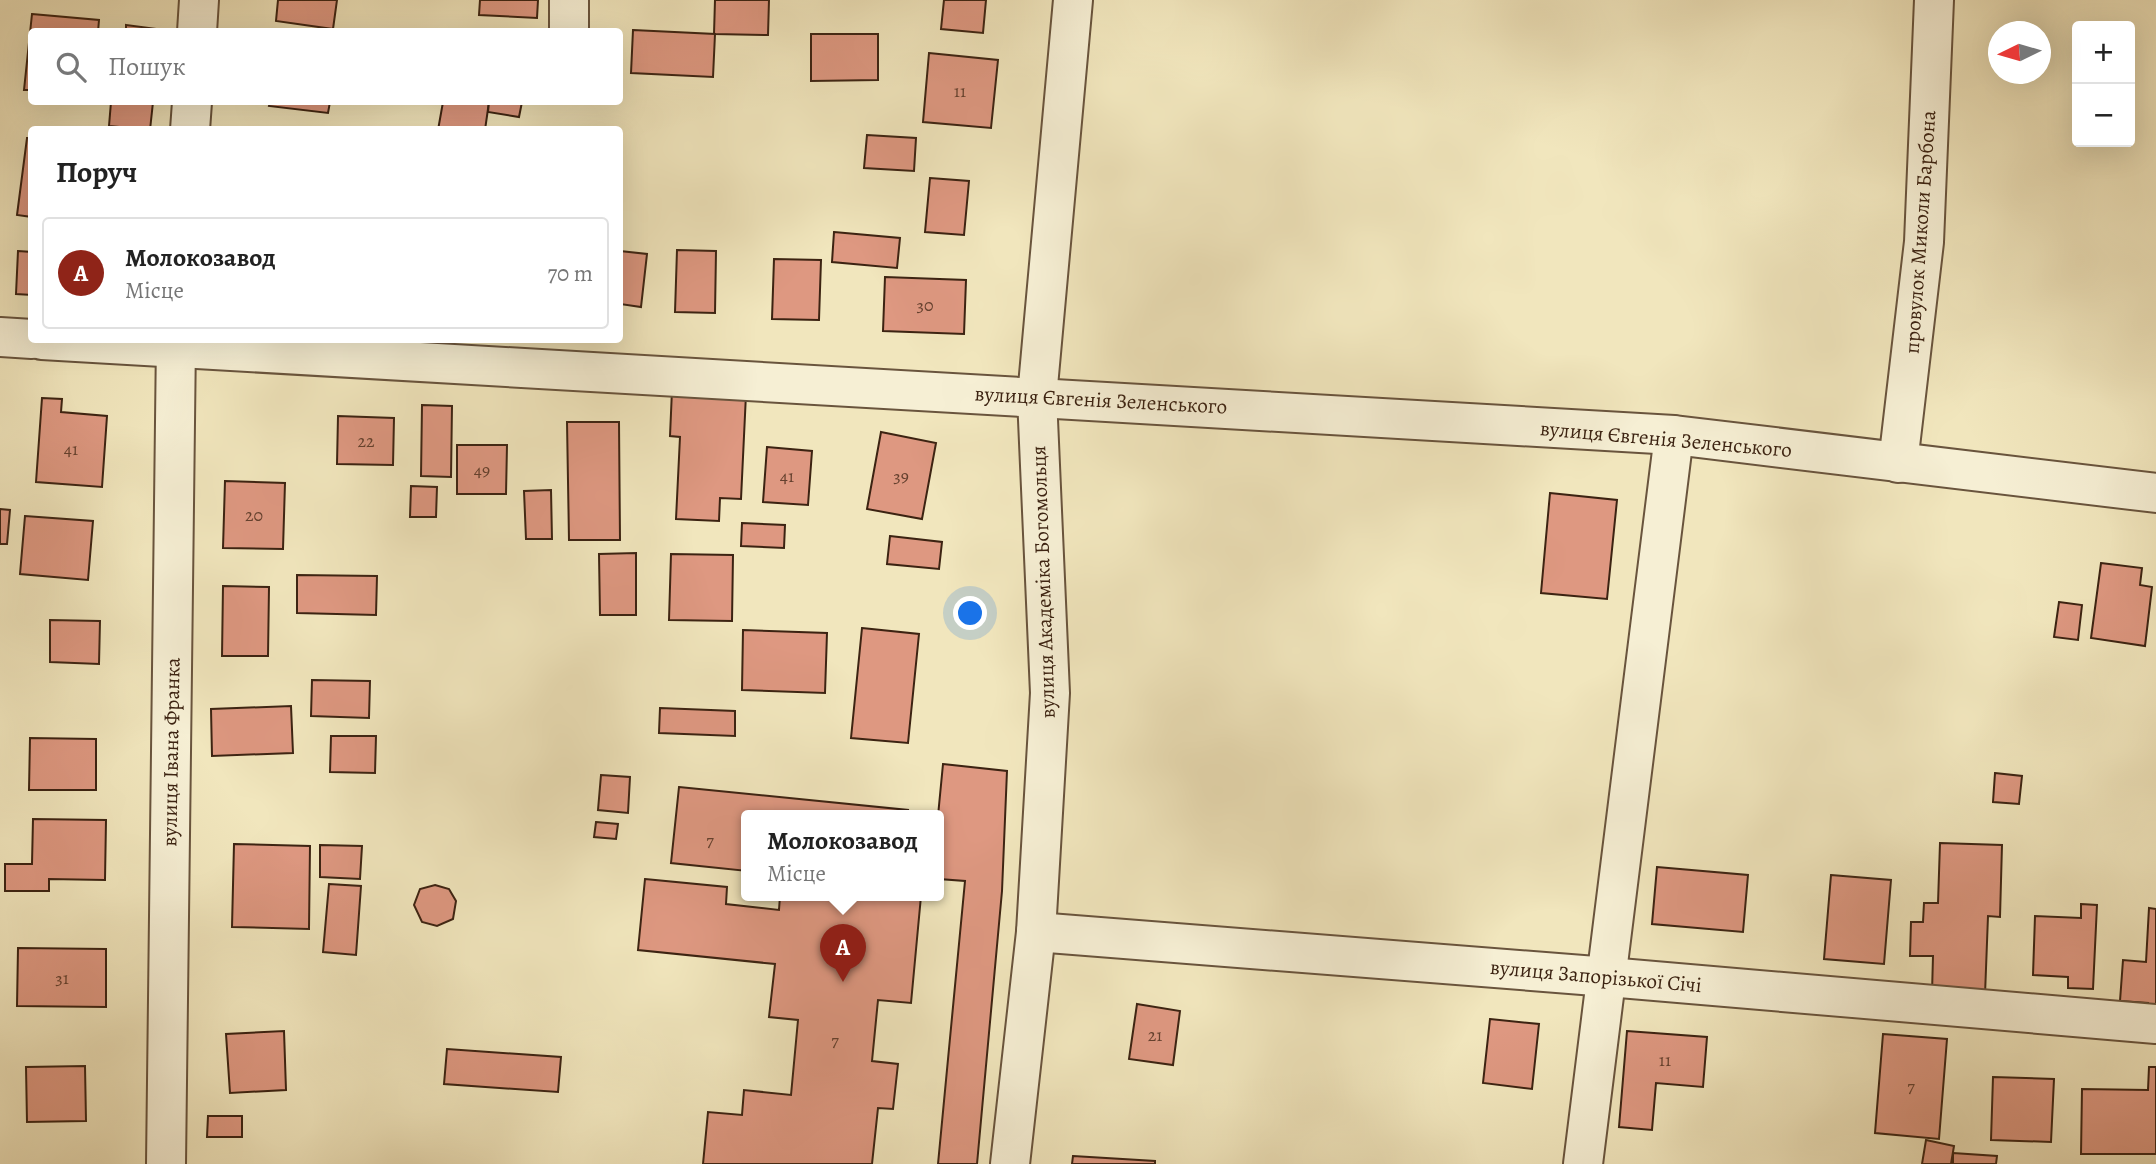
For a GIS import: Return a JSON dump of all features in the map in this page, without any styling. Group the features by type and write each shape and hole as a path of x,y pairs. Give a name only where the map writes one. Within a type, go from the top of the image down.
{"street":[{"path":"197,28 199,0"},
{"path":"569,0 569,28"},
{"name":"вулиця Академіка Богомольця","path":"1010,1164 1036,932 1050,693 1037,397 1073,0"},
{"name":"провулок Миколи Барбона","path":"1898,463 1924,242 1934,0"},
{"path":"190,126 192,105"},
{"path":"0,337 28,339"},
{"name":"вулиця Євгенія Зеленського","path":"176,343 1674,435 2156,493"},
{"name":"вулиця Івана Франка","path":"166,1164 176,343"},
{"path":"1583,1164 1674,435"},
{"name":"вулиця Запорізької Січі","path":"1036,932 2156,1024"}],"building":[{"path":"278,0 337,0 333,28 276,21"},
{"path":"480,0 538,0 537,18 479,15"},
{"path":"715,0 769,0 768,35 714,34"},
{"path":"944,0 986,0 983,33 941,29"},
{"path":"32,14 99,20 98,28 31,28"},
{"path":"126,25 149,28 126,28"},
{"path":"633,30 715,34 713,77 631,73"},
{"path":"811,34 878,34 878,80 811,81"},
{"path":"28,52 28,90 24,90"},
{"path":"929,53 998,60 991,128 923,122"},
{"path":"111,105 153,105 150,126 109,126"},
{"path":"269,105 329,105 328,113"},
{"path":"442,105 489,105 486,126 439,126"},
{"path":"489,105 521,105 519,117 488,112"},
{"path":"867,135 916,138 914,171 864,168"},
{"path":"27,138 28,138 28,216 17,215"},
{"path":"930,178 969,181 964,235 925,232"},
{"path":"834,232 900,238 897,268 832,262"},
{"path":"677,250 716,251 715,313 675,312"},
{"path":"18,251 28,252 28,295 16,294"},
{"path":"623,251 647,254 641,307 623,304"},
{"path":"774,259 821,260 819,320 772,319"},
{"path":"885,277 966,280 964,334 883,331"},
{"path":"672,390 746,394 741,499 720,498 719,521 676,519 680,437 670,436"},
{"path":"42,398 62,399 61,412 107,416 102,487 36,482"},
{"path":"422,405 452,406 451,477 421,476"},
{"path":"338,416 394,418 393,465 337,464"},
{"path":"567,422 619,422 620,540 569,540"},
{"path":"881,432 936,443 922,519 867,509"},
{"path":"457,445 507,445 506,494 457,494"},
{"path":"767,447 812,451 808,505 763,502"},
{"path":"225,481 285,483 283,549 223,548"},
{"path":"411,486 437,487 436,517 410,517"},
{"path":"551,490 552,539 526,539 524,491"},
{"path":"1550,493 1617,500 1607,599 1541,593"},
{"path":"0,509 10,510 7,544 0,544"},
{"path":"25,516 93,521 88,580 20,574"},
{"path":"742,523 785,525 784,548 741,546"},
{"path":"890,536 942,542 939,569 887,564"},
{"path":"636,553 636,615 600,615 599,554"},
{"path":"671,554 733,555 732,621 669,620"},
{"path":"2101,563 2142,568 2140,585 2152,587 2145,646 2091,638"},
{"path":"297,575 377,576 376,615 297,613"},
{"path":"223,586 269,587 268,656 222,656"},
{"path":"2059,602 2082,605 2078,640 2054,637"},
{"path":"50,620 100,621 99,664 50,662"},
{"path":"862,628 919,634 908,743 851,738"},
{"path":"743,630 827,633 825,693 742,690"},
{"path":"312,680 370,681 369,718 311,716"},
{"path":"291,706 293,753 212,756 211,709"},
{"path":"660,708 735,711 735,736 659,733"},
{"path":"331,736 376,736 375,773 330,772"},
{"path":"30,738 96,739 96,790 29,790"},
{"path":"943,764 1007,771 1002,891 977,1164 938,1164 965,881 944,879 944,810 939,810"},
{"path":"1995,773 2022,776 2019,804 1993,802"},
{"path":"601,775 630,777 628,813 598,810"},
{"path":"679,787 908,810 741,810 741,870 671,863"},
{"path":"33,819 106,820 105,880 49,879 49,891 5,891 5,864 32,864"},
{"path":"596,822 618,824 616,839 594,837"},
{"path":"1940,843 2002,845 2000,917 1988,916 1985,995 1932,993 1933,956 1910,956 1911,922 1923,922 1924,903 1938,903"},
{"path":"234,844 310,846 309,929 232,927"},
{"path":"320,845 362,846 360,879 320,877"},
{"path":"1657,867 1748,875 1743,932 1652,924"},
{"path":"1831,875 1891,880 1884,964 1824,959"},
{"path":"645,879 727,887 726,904 779,910 780,901 921,901 911,1003 878,1000 872,1061 898,1064 893,1109 878,1108 872,1164 703,1164 708,1112 742,1115 744,1090 791,1095 798,1020 769,1017 775,964 638,950"},
{"path":"329,884 361,886 356,955 323,952"},
{"path":"435,885 449,889 456,901 453,919 437,926 422,922 414,905 420,889"},
{"path":"2081,904 2097,905 2093,989 2068,988 2068,977 2033,975 2035,916 2081,918"},
{"path":"2149,908 2156,909 2156,1008 2148,1007 2148,1003 2120,1001 2123,960 2146,962"},
{"path":"18,948 106,949 106,1007 17,1006"},
{"path":"1137,1004 1180,1011 1173,1065 1129,1059"},
{"path":"1490,1019 1539,1024 1532,1089 1483,1083"},
{"path":"284,1031 286,1090 230,1093 226,1034"},
{"path":"1627,1031 1707,1037 1703,1087 1656,1083 1652,1130 1619,1127"},
{"path":"1883,1034 1947,1039 1939,1139 1875,1133"},
{"path":"447,1049 561,1057 558,1092 444,1084"},
{"path":"85,1066 86,1121 27,1122 26,1067"},
{"path":"2149,1067 2156,1067 2156,1154 2081,1154 2082,1089 2148,1090"},
{"path":"1993,1077 2054,1079 2051,1142 1991,1140"},
{"path":"208,1116 242,1116 242,1137 207,1137"},
{"path":"1926,1140 1954,1146 1951,1164 1922,1164"},
{"path":"1953,1153 1997,1156 1996,1164 1953,1164"},
{"path":"1073,1156 1155,1161 1155,1164 1072,1164"}],"place":[{"name":"Молокозавод","path":"843,982"}]}
